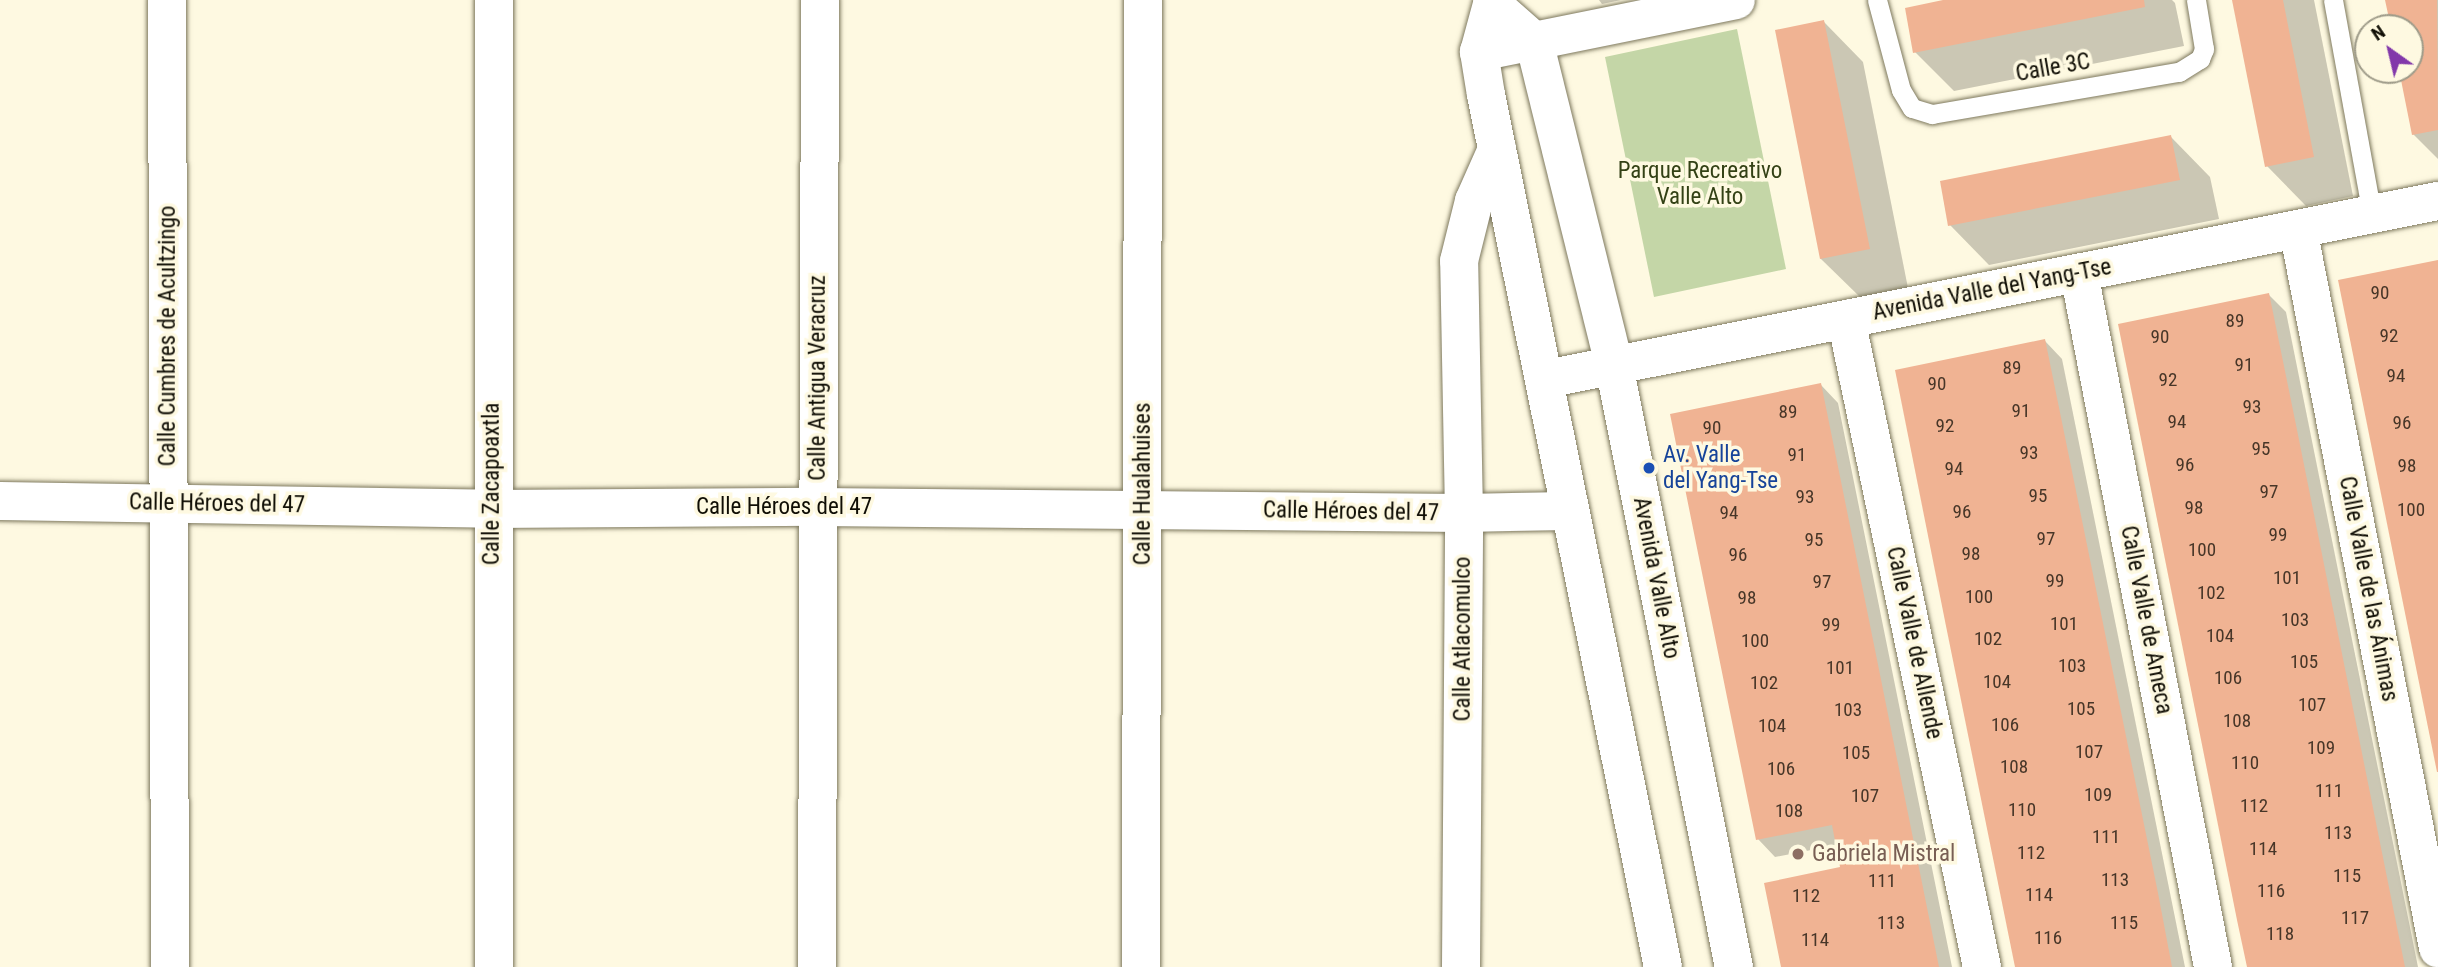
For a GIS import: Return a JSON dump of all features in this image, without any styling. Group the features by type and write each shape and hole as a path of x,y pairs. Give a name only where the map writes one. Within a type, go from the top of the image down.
{"street":[{"name":"Calle Cumbres de Acultzingo","path":"167,0 170,967"},
{"name":"Calle Zacapoaxtla","path":"494,0 494,967"},
{"name":"Calle Antigua Veracruz","path":"817,967 820,0"},
{"name":"Calle Hualahuises","path":"1142,967 1143,0"},
{"path":"1479,52 1736,0"},
{"path":"1534,41 1491,2 1479,52 1546,379 1568,510 1663,967"},
{"name":"Avenida Valle Alto","path":"1534,41 1614,365 1734,967"},
{"name":"Calle Atlacomulco","path":"1461,967 1464,513 1459,261 1474,201 1497,149"},
{"name":"Avenida Valle del Yang-Tse","path":"1546,379 2438,201"},
{"name":"Calle Valle de las Ánimas","path":"2298,229 2438,948"},
{"name":"Calle Valle de Ameca","path":"2080,273 2213,967"},
{"name":"Calle Valle de Allende","path":"1846,319 1982,967"},
{"name":"Calle Héroes del 47","path":"0,501 492,509 817,507 1464,513 1568,510"}],"lane":[{"name":"Calle 3C","path":"1877,0 1901,90 1912,108 1932,114 2179,72 2200,59 2204,49 2196,0"},
{"path":"2333,0 2372,214"}],"green space":[{"name":"Parque Recreativo Valle Alto","path":"1737,29 1786,269 1654,297 1605,57"}],"building":[{"path":"1943,0 2144,0 2145,7 1913,53 1905,8"},
{"path":"2232,0 2283,0 2314,157 2265,167"},
{"path":"2385,0 2437,0 2438,130 2412,135 2402,84 2424,84 2424,14 2388,14"},
{"path":"1824,20 1870,249 1820,259 1775,30"},
{"path":"2171,135 2180,180 1948,226 1940,181"},
{"path":"2438,260 2438,772 2437,772 2338,280"},
{"path":"2269,293 2405,967 2247,967 2237,920 2118,324"},
{"path":"2045,339 2172,967 2015,967 1946,626 1895,370"},
{"path":"1821,383 1939,967 1781,967 1764,883 1840,867 1832,825 1756,840 1670,414"}],"place":[{"name":"Av. Valle del Yang-Tse","path":"1649,468"},
{"name":"Gabriela Mistral","path":"1798,854"}]}
